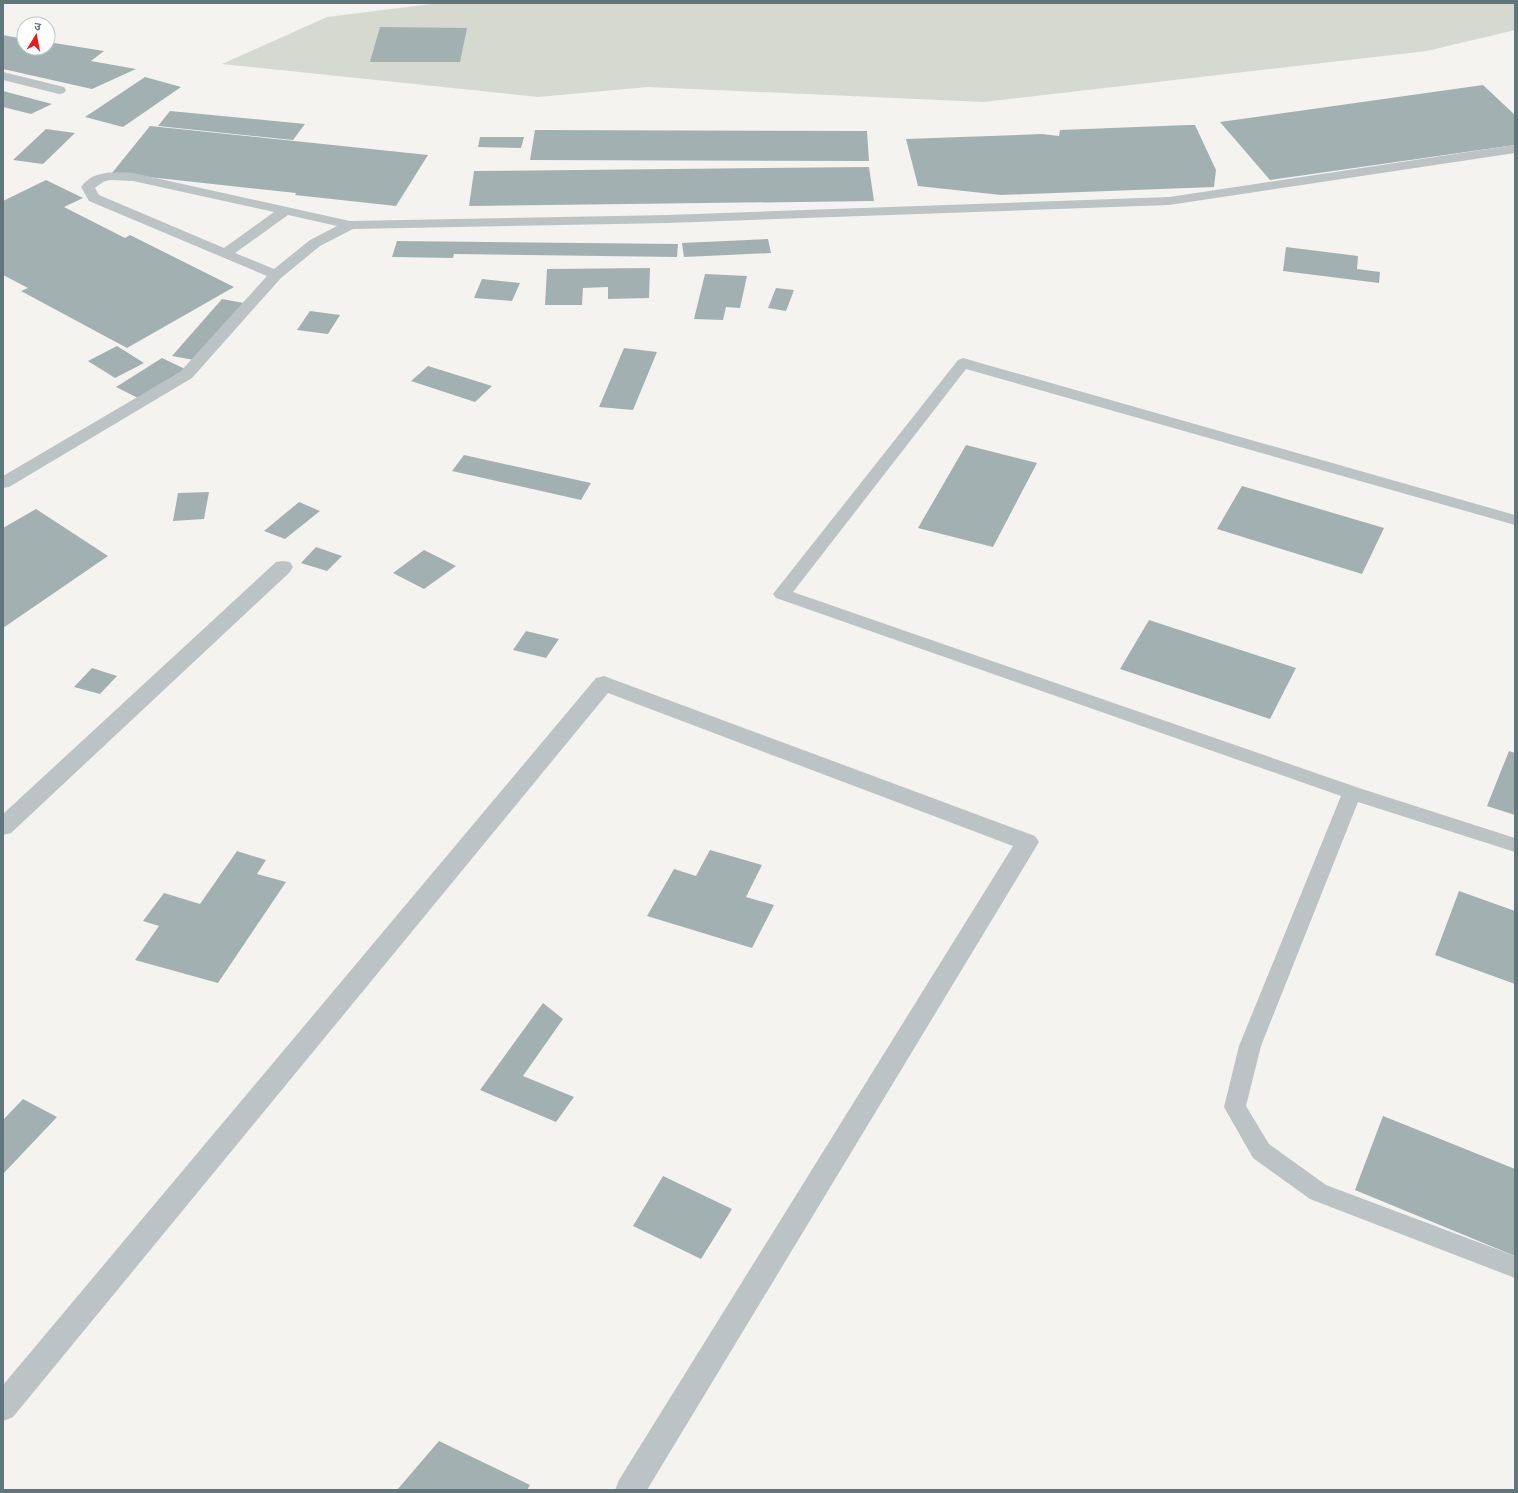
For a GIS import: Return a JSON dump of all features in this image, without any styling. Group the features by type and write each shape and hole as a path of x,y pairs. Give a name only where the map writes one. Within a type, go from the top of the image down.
{"street":[{"path":"3,76 59,90"},
{"path":"3,827 283,567"},
{"path":"3,1407 604,683 1027,842 630,1490"}],"lane":[{"path":"276,275 94,198 88,187 103,177 133,177 350,224 668,219 1169,201 1515,149"},
{"path":"224,254 286,210"},
{"path":"3,482 186,375 276,275 315,242 350,224"},
{"path":"1515,520 963,363 782,594 1352,794 1515,845"},
{"path":"1352,794 1250,1046 1235,1107 1261,1151 1318,1192 1515,1267"}],"shaded area":[{"path":"439,3 1515,3 1515,30 1427,51 983,102 648,87 538,97 222,64 327,17"}],"building":[{"path":"380,27 467,28 460,62 370,62"},
{"path":"3,35 16,37 16,56 56,56 56,43 104,51 91,61 136,69 92,89 3,69"},
{"path":"145,77 181,87 123,127 85,117"},
{"path":"1483,85 1515,115 1515,145 1270,180 1220,122"},
{"path":"3,91 52,104 31,114 3,107"},
{"path":"170,111 305,124 293,140 158,126"},
{"path":"1195,125 1216,170 1214,187 1001,195 918,186 906,139 1042,134 1059,136 1060,130"},
{"path":"150,126 428,155 396,206 295,195 296,193 112,173"},
{"path":"46,129 75,133 43,164 13,160"},
{"path":"535,130 867,131 869,161 530,160"},
{"path":"480,137 524,137 521,148 478,147"},
{"path":"869,167 874,201 469,206 474,171"},
{"path":"46,180 83,198 64,207 125,238 130,235 234,287 127,348 21,291 28,288 3,275 3,201"},
{"path":"768,239 771,253 684,257 682,243"},
{"path":"397,241 678,244 677,257 454,254 453,258 392,257"},
{"path":"1286,247 1358,256 1357,269 1380,272 1379,283 1283,271"},
{"path":"650,268 649,298 608,299 608,287 583,288 582,305 545,305 547,269"},
{"path":"705,274 747,276 740,308 726,307 723,320 694,319"},
{"path":"482,279 520,283 512,301 474,298"},
{"path":"776,288 794,290 786,311 768,308"},
{"path":"222,299 244,303 194,360 172,356"},
{"path":"310,311 340,315 328,334 297,330"},
{"path":"117,346 144,363 115,378 88,361"},
{"path":"624,348 657,352 633,410 599,407"},
{"path":"162,358 185,369 138,398 116,387"},
{"path":"428,366 492,386 475,402 411,381"},
{"path":"966,445 1037,463 993,547 918,528"},
{"path":"464,455 591,483 581,500 452,471"},
{"path":"1242,486 1384,528 1362,574 1217,529"},
{"path":"209,492 204,519 173,521 178,493"},
{"path":"299,502 320,511 285,539 264,531"},
{"path":"36,509 108,556 3,628 3,528"},
{"path":"316,547 342,556 327,571 301,563"},
{"path":"424,550 456,566 424,589 393,573"},
{"path":"1149,620 1296,668 1270,719 1120,669"},
{"path":"526,631 559,639 546,658 513,650"},
{"path":"92,668 117,676 100,694 74,687"},
{"path":"1509,751 1515,753 1515,815 1487,806"},
{"path":"710,850 762,865 746,897 774,905 752,948 647,916 674,869 696,876"},
{"path":"237,851 266,860 257,874 286,882 218,983 135,960 159,926 143,921 164,893 200,904"},
{"path":"1459,891 1515,911 1515,984 1435,955"},
{"path":"543,1003 563,1019 523,1076 574,1097 556,1122 480,1090"},
{"path":"23,1099 57,1117 3,1174 3,1120"},
{"path":"1383,1116 1515,1169 1515,1256 1355,1190"},
{"path":"663,1176 732,1209 701,1259 633,1226"},
{"path":"439,1441 530,1485 527,1490 397,1490"}]}
